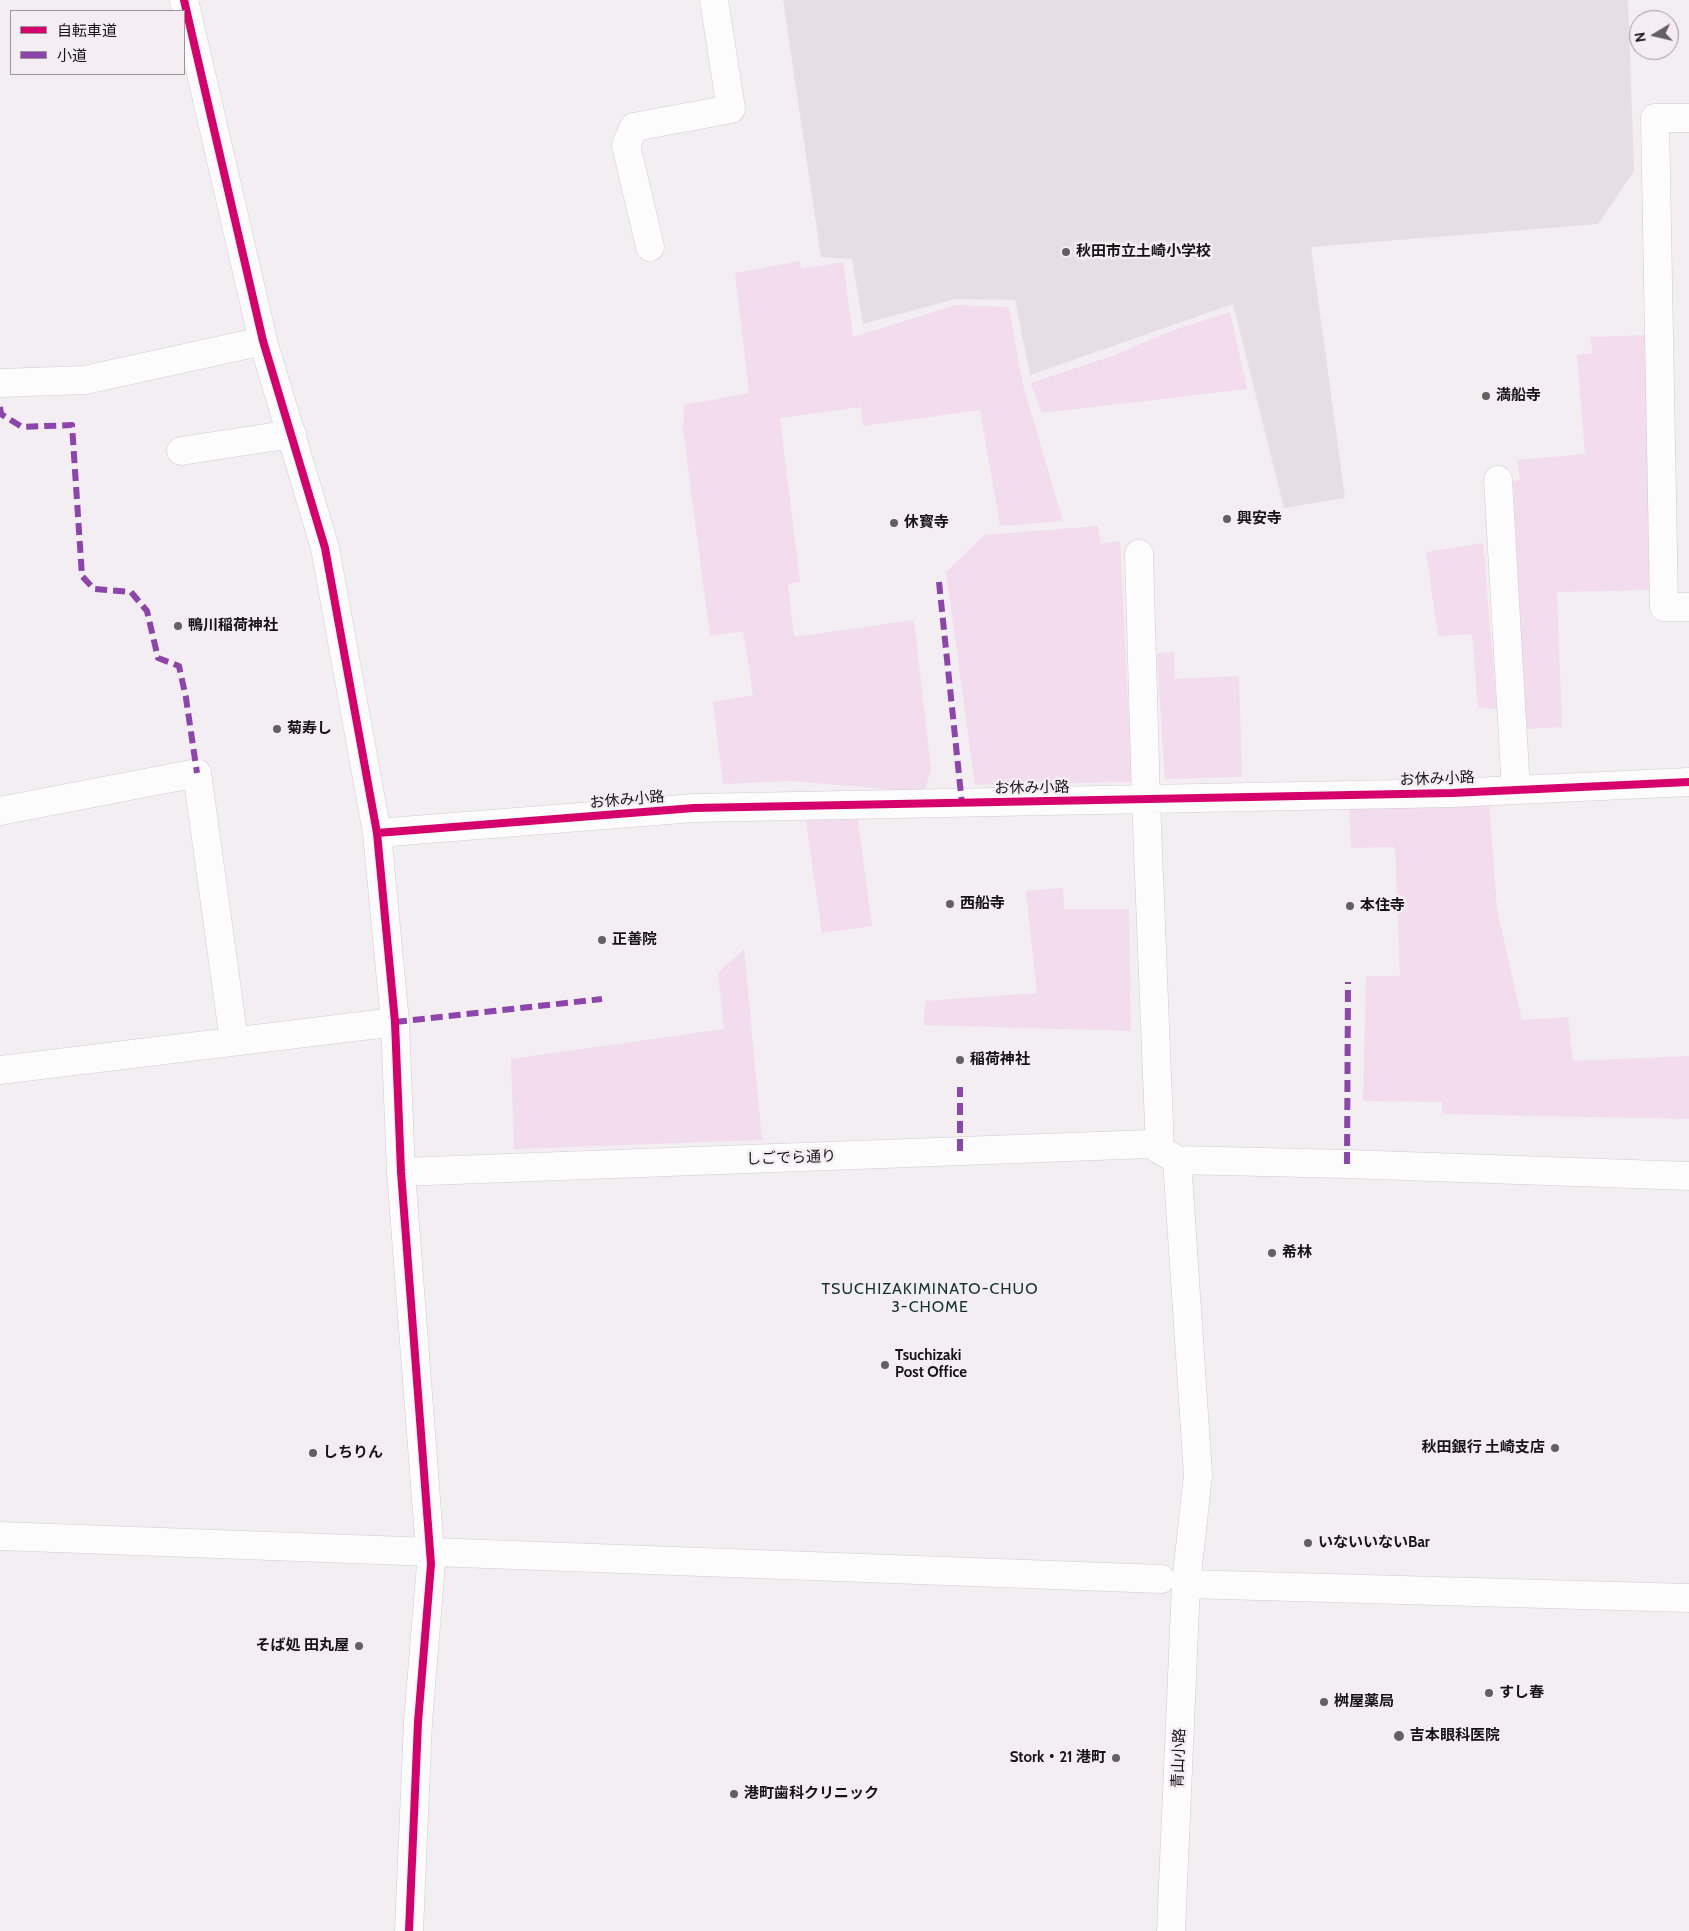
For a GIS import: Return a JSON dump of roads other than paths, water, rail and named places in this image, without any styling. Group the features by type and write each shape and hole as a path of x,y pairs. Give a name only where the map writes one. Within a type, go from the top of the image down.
{"street":[{"path":"184,0 263,341 325,548 377,833 395,1022 402,1172 430,1552 418,1722 409,1931"},
{"path":"650,247 626,145 634,127 732,109 714,0"},
{"path":"1689,118 1655,118 1664,607 1689,607"},
{"path":"0,382 85,380 263,341"},
{"path":"181,451 292,434"},
{"path":"1498,480 1516,790"},
{"name":"青山小路","path":"1139,554 1146,800 1168,1155 1198,1475 1174,1582 1171,1931"},
{"path":"0,810 197,773 234,1041"},
{"name":"お休み小路","path":"377,833 694,808 1146,800 1516,790 1689,782"},
{"path":"0,1070 395,1022"},
{"name":"しごでら通り","path":"402,1172 1150,1144 1168,1155 1689,1176"},
{"path":"0,1536 1174,1582 1689,1598"}],"place":[{"name":"秋田市立土崎小学校","path":"1066,252"},
{"name":"満船寺","path":"1486,396"},
{"name":"興安寺","path":"1227,519"},
{"name":"休寳寺","path":"894,523"},
{"name":"鴨川稲荷神社","path":"178,626"},
{"name":"菊寿し","path":"277,729"},
{"name":"西船寺","path":"950,904"},
{"name":"本住寺","path":"1350,906"},
{"name":"正善院","path":"602,940"},
{"name":"稲荷神社","path":"960,1060"},
{"name":"希林","path":"1272,1253"},
{"name":"Tsuchizaki Post Office","path":"885,1365"},
{"name":"秋田銀行 土崎支店","path":"1555,1448"},
{"name":"しちりん","path":"313,1453"},
{"name":"いないいないBar","path":"1308,1543"},
{"name":"そば処 田丸屋","path":"359,1646"},
{"name":"すし春","path":"1489,1693"},
{"name":"桝屋薬局","path":"1324,1702"},
{"name":"吉本眼科医院","path":"1399,1736"},
{"name":"Stork・21 港町","path":"1116,1758"},
{"name":"港町歯科クリニック","path":"734,1794"}],"district":[{"name":"TSUCHIZAKIMINATO-CHUO 3-CHOME","path":"930,1298"}]}
